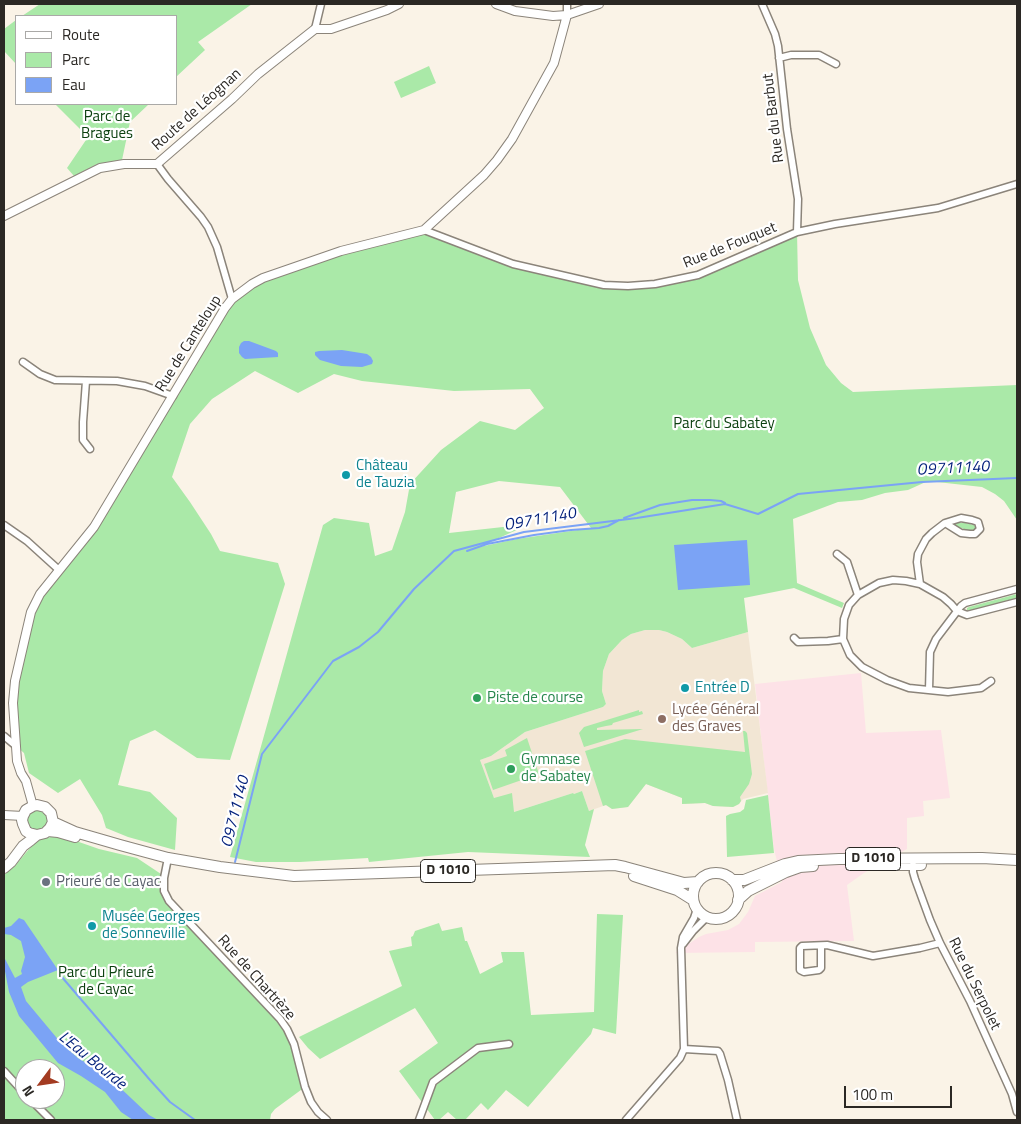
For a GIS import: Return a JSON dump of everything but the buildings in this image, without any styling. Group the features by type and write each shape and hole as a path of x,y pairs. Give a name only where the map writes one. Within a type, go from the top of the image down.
{"main road":[{"path":"4,868 16,857 23,846 37,835 41,835 50,826 51,813 41,805 33,806 26,810 23,816 23,824 26,830 37,835"},
{"name":"D 1010","path":"50,826 58,832 109,848 219,872 259,876 615,866 684,883 698,882"},
{"path":"23,846 26,830"},
{"name":"D 1010","path":"913,862 982,858 1017,863"},
{"name":"D 1010","path":"732,880 744,880 798,861 1017,863"},
{"name":"D 1010","path":"738,900 748,891 786,872 800,868 902,862"},
{"name":"D 1010","path":"603,866 677,890 695,904"},
{"path":"717,873 728,876 732,880 739,893 736,907 732,912 720,919 713,919 701,914 695,904 693,893 698,882 706,875 717,873"}],"street":[{"path":"321,4 315,29 331,29 399,4"},
{"path":"496,4 515,11 553,16 567,15 599,4"},
{"name":"Rue de Canteloup","path":"33,806 26,781 18,767 13,702 31,612 40,594 94,527 225,308 232,299 262,278 341,250 424,230 484,176 512,139 554,63 567,15 567,4"},
{"name":"Rue du Barbut","path":"762,4 775,34 780,58 787,129 798,199 797,232"},
{"name":"Route de Léognan","path":"4,216 100,168 124,164 158,164 258,74 315,29"},
{"path":"780,58 790,55 819,55 836,64"},
{"path":"158,164 168,180 208,227 217,247 232,299"},
{"name":"Rue de Fouquet","path":"424,230 513,264 604,285 656,284 698,275 797,232 835,224 938,208 1017,184"},
{"path":"23,362 40,374 55,380 133,383 173,396"},
{"path":"86,381 83,440 90,449"},
{"path":"920,584 917,562 918,554 932,533 945,524 962,518 978,522 980,529 975,534 962,533 945,524"},
{"path":"4,525 59,570"},
{"path":"837,554 847,562 858,594"},
{"path":"991,682 981,688 948,692 909,688 887,680 862,668 850,655 842,639 844,619 849,605 858,594 879,583 892,580 920,584 943,597 957,612 967,615 1017,602"},
{"path":"930,690 930,652 936,639 961,606 1017,590"},
{"path":"794,638 798,642 842,639"},
{"path":"4,736 16,746"},
{"path":"4,815 23,816"},
{"name":"Rue de Chartrèze","path":"167,861 164,891 170,901 280,1019 294,1044 305,1088 311,1102 327,1120"},
{"name":"Rue du Serpolet","path":"913,862 914,879 940,943 970,1001 1012,1094 1017,1112"},
{"path":"626,1120 680,1058 684,1049 681,948 683,937 694,918 695,904"},
{"path":"681,948 707,917"},
{"path":"821,946 821,968 804,972 800,970 800,948 802,946 821,946 827,946 843,948 873,956 940,943"},
{"path":"419,1120 433,1082 478,1048 509,1044"},
{"path":"684,1049 718,1051 728,1080 737,1120"},
{"path":"4,1071 15,1083"},
{"path":"40,1109 51,1120"}],"shaded area":[{"name":"Lycée Général des Graves","path":"645,630 667,632 682,639 692,648 748,632 768,793 743,799 733,807 713,806 705,803 682,804 682,798 646,784 628,807 612,809 606,805 589,811 582,791 514,812 494,798 480,760 491,756 525,732 603,707 606,704 602,691 603,671 609,654 622,640 631,634"},
{"path":"861,673 866,733 941,730 950,798 923,801 924,816 907,818 907,849 864,873 847,885 854,941 755,942 755,952 675,953 699,937 728,930 739,924 748,912 755,896 782,882 774,849 755,684"}],"green space":[{"path":"40,4 252,4 198,42 205,50 178,75 178,15 24,15"},
{"path":"15,21 15,63 4,51 4,29"},
{"path":"429,66 436,83 401,98 394,82"},
{"name":"Parc de Bragues","path":"56,105 148,105 130,122 122,160 97,164 74,176 67,168 88,137"},
{"name":"Parc du Sabatey","path":"424,230 513,264 565,277 628,286 698,275 797,232 798,280 810,328 826,365 841,383 853,392 1017,385 1017,520 1004,501 982,487 928,481 908,490 885,493 862,500 838,502 793,519 797,583 844,603 842,608 794,588 744,598 748,632 692,648 682,639 659,630 645,630 631,634 622,640 609,654 603,671 602,691 606,704 603,707 525,732 491,756 480,760 494,798 512,793 514,812 582,791 589,811 594,809 585,845 590,857 468,852 369,862 368,858 300,862 256,862 230,857 323,525 334,518 369,523 375,556 392,550 405,512 410,484 441,450 480,421 515,430 544,408 530,389 454,391 362,381 334,374 298,393 255,371 212,399 190,424 172,477 211,534 220,551 278,563 285,584 230,760 197,758 155,730 130,741 118,785 150,792 177,818 175,850 128,837 106,828 102,815 80,779 58,793 29,773 24,753 16,746 13,703 31,612 94,527 225,308 263,278","holes":["499,481 560,487 591,528 517,539 479,547 530,524 449,533 456,492"]},
{"path":"955,523 974,525 977,529 974,531 967,530 955,526"},
{"path":"1017,594 1017,598 970,611 967,610 969,607"},
{"path":"639,710 643,714 597,728 597,730 643,729 584,747 579,733 584,727"},
{"path":"743,731 747,733 752,774 749,784 740,797 741,801 733,807 713,806 705,803 682,804 682,798 646,784 628,807 612,809 606,805 603,806 585,751 625,739 745,752"},
{"name":"Gymnase de Sabatey","path":"527,738 539,774 493,790 484,764 507,756 505,750"},
{"path":"768,795 774,853 727,857 726,816 744,809 746,800"},
{"path":"36,809 46,812 49,822 42,830 31,830 27,824 27,816"},
{"name":"Parc du Prieuré de Cayac","path":"59,835 99,849 137,858 164,876 169,901 287,1029 305,1087 275,1109 271,1114 270,1120 4,1120 4,875 15,866 38,840"},
{"path":"597,914 623,915 616,1034 593,1028 591,1034 528,1107 506,1090 488,1110 481,1103 465,1120 457,1120 448,1112 439,1120 435,1120 399,1071 438,1043 415,1008 320,1059 299,1037 402,986 389,951 412,946 411,937 415,931 439,923 442,931 462,927 465,941 467,941 480,974 503,962 501,952 524,952 531,1015 594,1012"}],"water":[{"path":"244,341 276,351 278,357 245,359 239,353 239,347"},
{"path":"342,350 367,354 373,361 372,364 362,367 341,366 320,360 315,355 315,352 319,351"},
{"path":"747,540 750,585 678,590 674,545"},
{"path":"19,918 24,920 58,970 28,982 21,987 26,1001 61,1043 78,1058 103,1073 149,1115 158,1120 133,1120 121,1112 105,1092 65,1067 65,1059 55,1059 19,1016 9,992 4,957 15,978 22,974 21,971 25,957 21,941 11,935 4,934 4,928 11,926"}],"waterway":[{"name":"O9711140","path":"235,862 262,754 333,661 359,647 378,632 414,589 454,551 524,532 637,518 725,504 758,514 798,494 922,482 1017,478"},
{"path":"624,518 660,505 692,500 710,500 725,503"},
{"path":"467,551 487,544 534,535 599,528 619,520"},
{"path":"58,970 61,976 170,1102 195,1120"}],"place":[{"name":"Château de Tauzia","path":"346,475"},
{"name":"Entrée D","path":"685,688"},
{"name":"Piste de course","path":"477,698"},
{"name":"Lycée Général des Graves","path":"662,719"},
{"name":"Gymnase de Sabatey","path":"511,769"},
{"name":"Prieuré de Cayac","path":"46,882"},
{"name":"Musée Georges de Sonneville","path":"92,926"}],"water label":[{"name":"L'Eau Bourde","path":"92,1061"}]}
